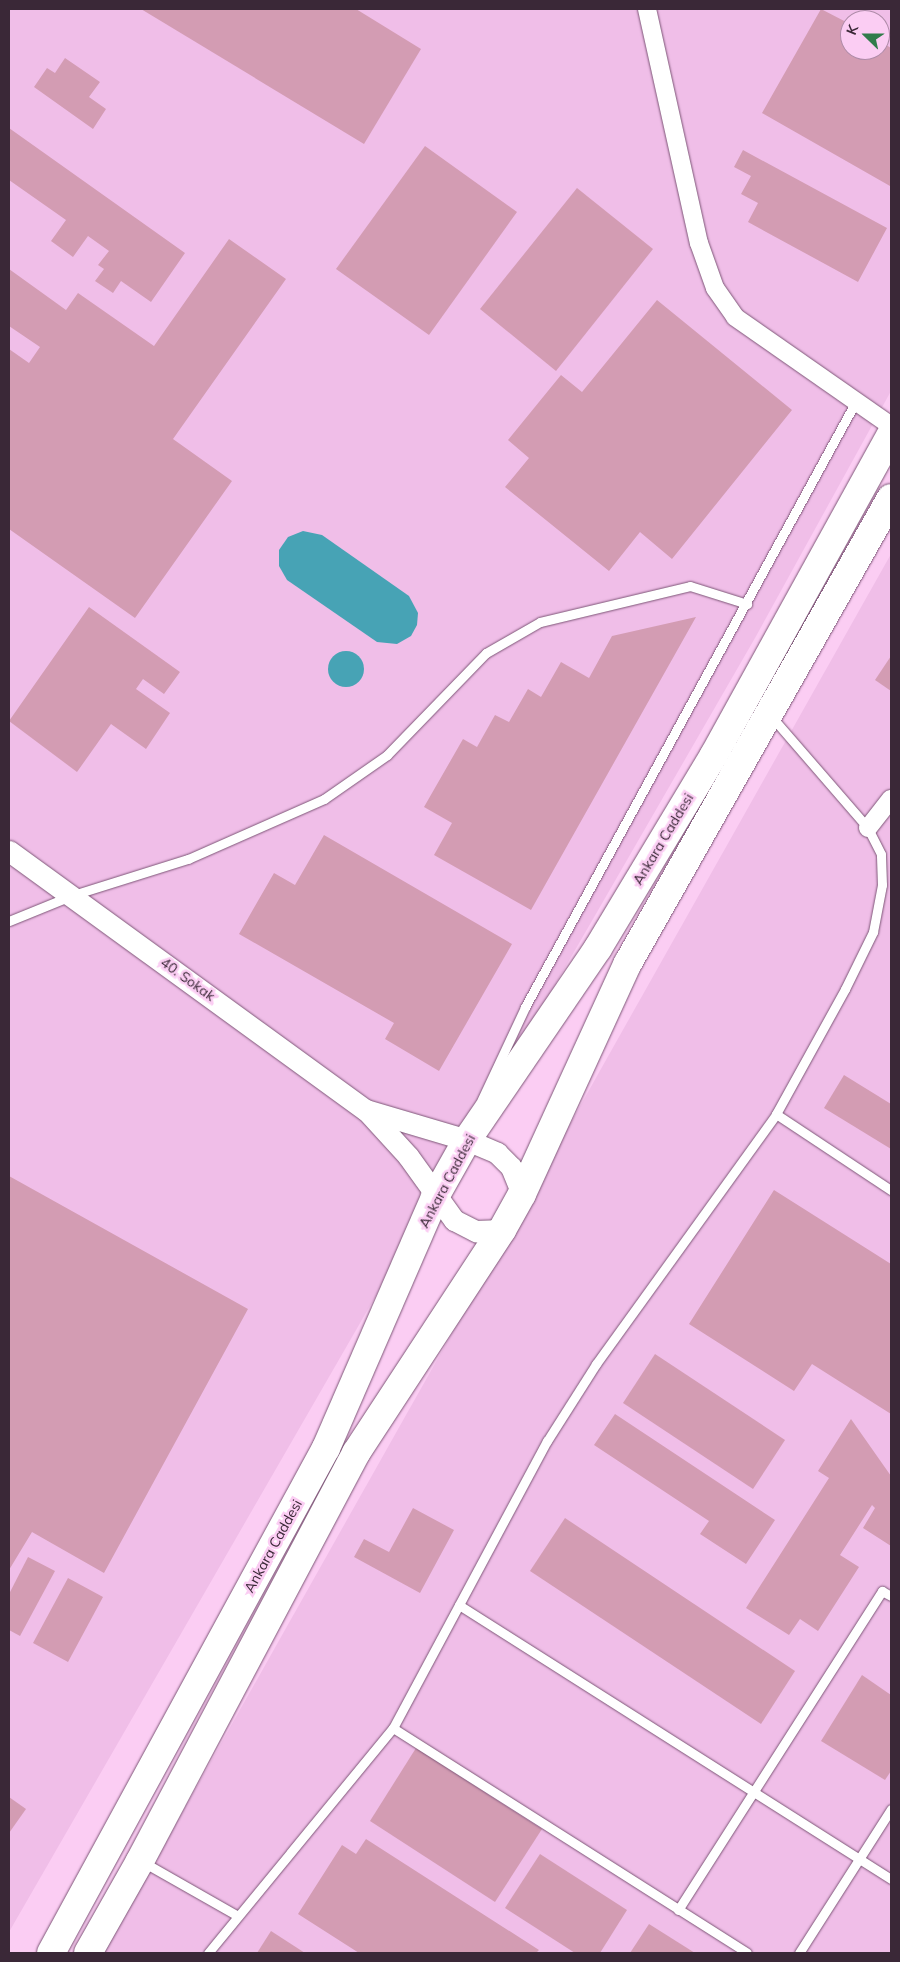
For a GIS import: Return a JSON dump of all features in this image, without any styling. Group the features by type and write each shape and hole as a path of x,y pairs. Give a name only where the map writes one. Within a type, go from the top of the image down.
{"highway":[{"name":"Ankara Caddesi","path":"51,1953 326,1448 435,1197 467,1140 603,940 714,754 891,435"},
{"name":"Ankara Caddesi","path":"88,1953 140,1861 356,1453 502,1230 522,1194 628,963 891,498"}],"street":[{"path":"647,9 699,243 715,288 735,317 854,403 891,426"},
{"path":"868,828 891,799"},
{"name":"40. Sokak","path":"9,851 73,895 366,1110"},
{"path":"366,1110 467,1140 498,1154 511,1167 522,1194"},
{"path":"366,1110 408,1156 435,1197 454,1220 476,1231 502,1230"}],"lane":[{"path":"467,1140 485,1089 525,1007 854,403"},
{"path":"9,920 73,895 188,859 324,799 387,755 486,653 540,622 690,586 746,604"},
{"path":"208,1953 392,1728 547,1441 596,1364 776,1114 845,989 873,932 882,885 880,854 868,828 770,714"},
{"path":"776,1114 891,1190"},
{"path":"678,1910 882,1591 891,1596"},
{"path":"459,1605 891,1879"},
{"path":"392,1728 747,1953"},
{"path":"798,1953 891,1809"},
{"path":"140,1861 238,1916"}],"shaded area":[{"path":"9,9 891,9 891,391 755,638 9,1932"},
{"path":"891,554 891,1953 103,1953"}],"water":[{"path":"303,531 322,535 409,596 418,613 417,625 411,636 397,644 377,642 287,580 279,566 279,550 288,537"},
{"path":"346,651 353,652 359,656 363,662 363,676 359,682 353,686 346,687 339,686 333,682 329,676 328,669 329,662 333,656 339,652"}],"building":[{"path":"141,9 356,9 421,49 364,144"},
{"path":"821,9 840,19 840,60 890,60 891,48 890,186 762,113"},
{"path":"65,58 100,82 89,97 106,109 93,129 34,87 47,68 55,73"},
{"path":"9,128 185,253 151,302 121,281 113,293 95,281 104,269 98,265 109,251 88,236 73,257 51,241 66,220 9,180"},
{"path":"425,146 517,212 429,335 336,269"},
{"path":"743,150 887,228 858,282 748,222 758,203 741,194 751,176 734,167"},
{"path":"577,188 653,249 556,371 480,309"},
{"path":"229,239 286,279 173,439 232,481 135,618 9,529 9,349 29,363 40,347 9,326 9,269 66,310 78,293 154,346"},
{"path":"657,300 792,410 672,559 640,532 609,571 505,487 529,458 508,440 561,375 582,392"},
{"path":"89,607 180,672 164,694 143,679 136,689 170,713 146,749 111,724 77,772 9,721"},
{"path":"696,617 531,910 434,855 452,823 424,807 463,739 477,747 495,715 509,722 528,689 541,697 561,662 589,678 612,636"},
{"path":"891,656 891,691 875,680"},
{"path":"324,835 512,944 439,1071 385,1039 394,1023 239,934 274,873 295,885"},
{"path":"844,1075 891,1104 891,1149 824,1108"},
{"path":"9,1176 248,1309 104,1573 32,1532 9,1570"},
{"path":"774,1190 891,1264 891,1414 812,1364 794,1391 689,1324"},
{"path":"655,1354 785,1440 753,1489 623,1403"},
{"path":"615,1414 775,1520 746,1564 700,1534 709,1521 594,1445"},
{"path":"851,1419 891,1476 891,1546 863,1528 875,1508 872,1505 840,1555 859,1567 818,1631 800,1619 789,1635 746,1608 829,1478 818,1471"},
{"path":"413,1508 454,1530 420,1593 354,1557 364,1539 389,1552"},
{"path":"565,1518 795,1671 761,1724 530,1571"},
{"path":"28,1557 55,1571 20,1636 9,1630 9,1594"},
{"path":"68,1578 103,1597 68,1662 33,1643"},
{"path":"862,1675 891,1695 891,1771 885,1780 821,1741"},
{"path":"416,1748 542,1829 495,1902 370,1821"},
{"path":"9,1797 26,1809 9,1833"},
{"path":"366,1839 539,1950 536,1953 359,1953 298,1914 342,1845 356,1854"},
{"path":"540,1854 627,1910 600,1953 575,1953 505,1908"},
{"path":"649,1924 695,1953 630,1953"},
{"path":"271,1931 305,1953 257,1953"}]}
